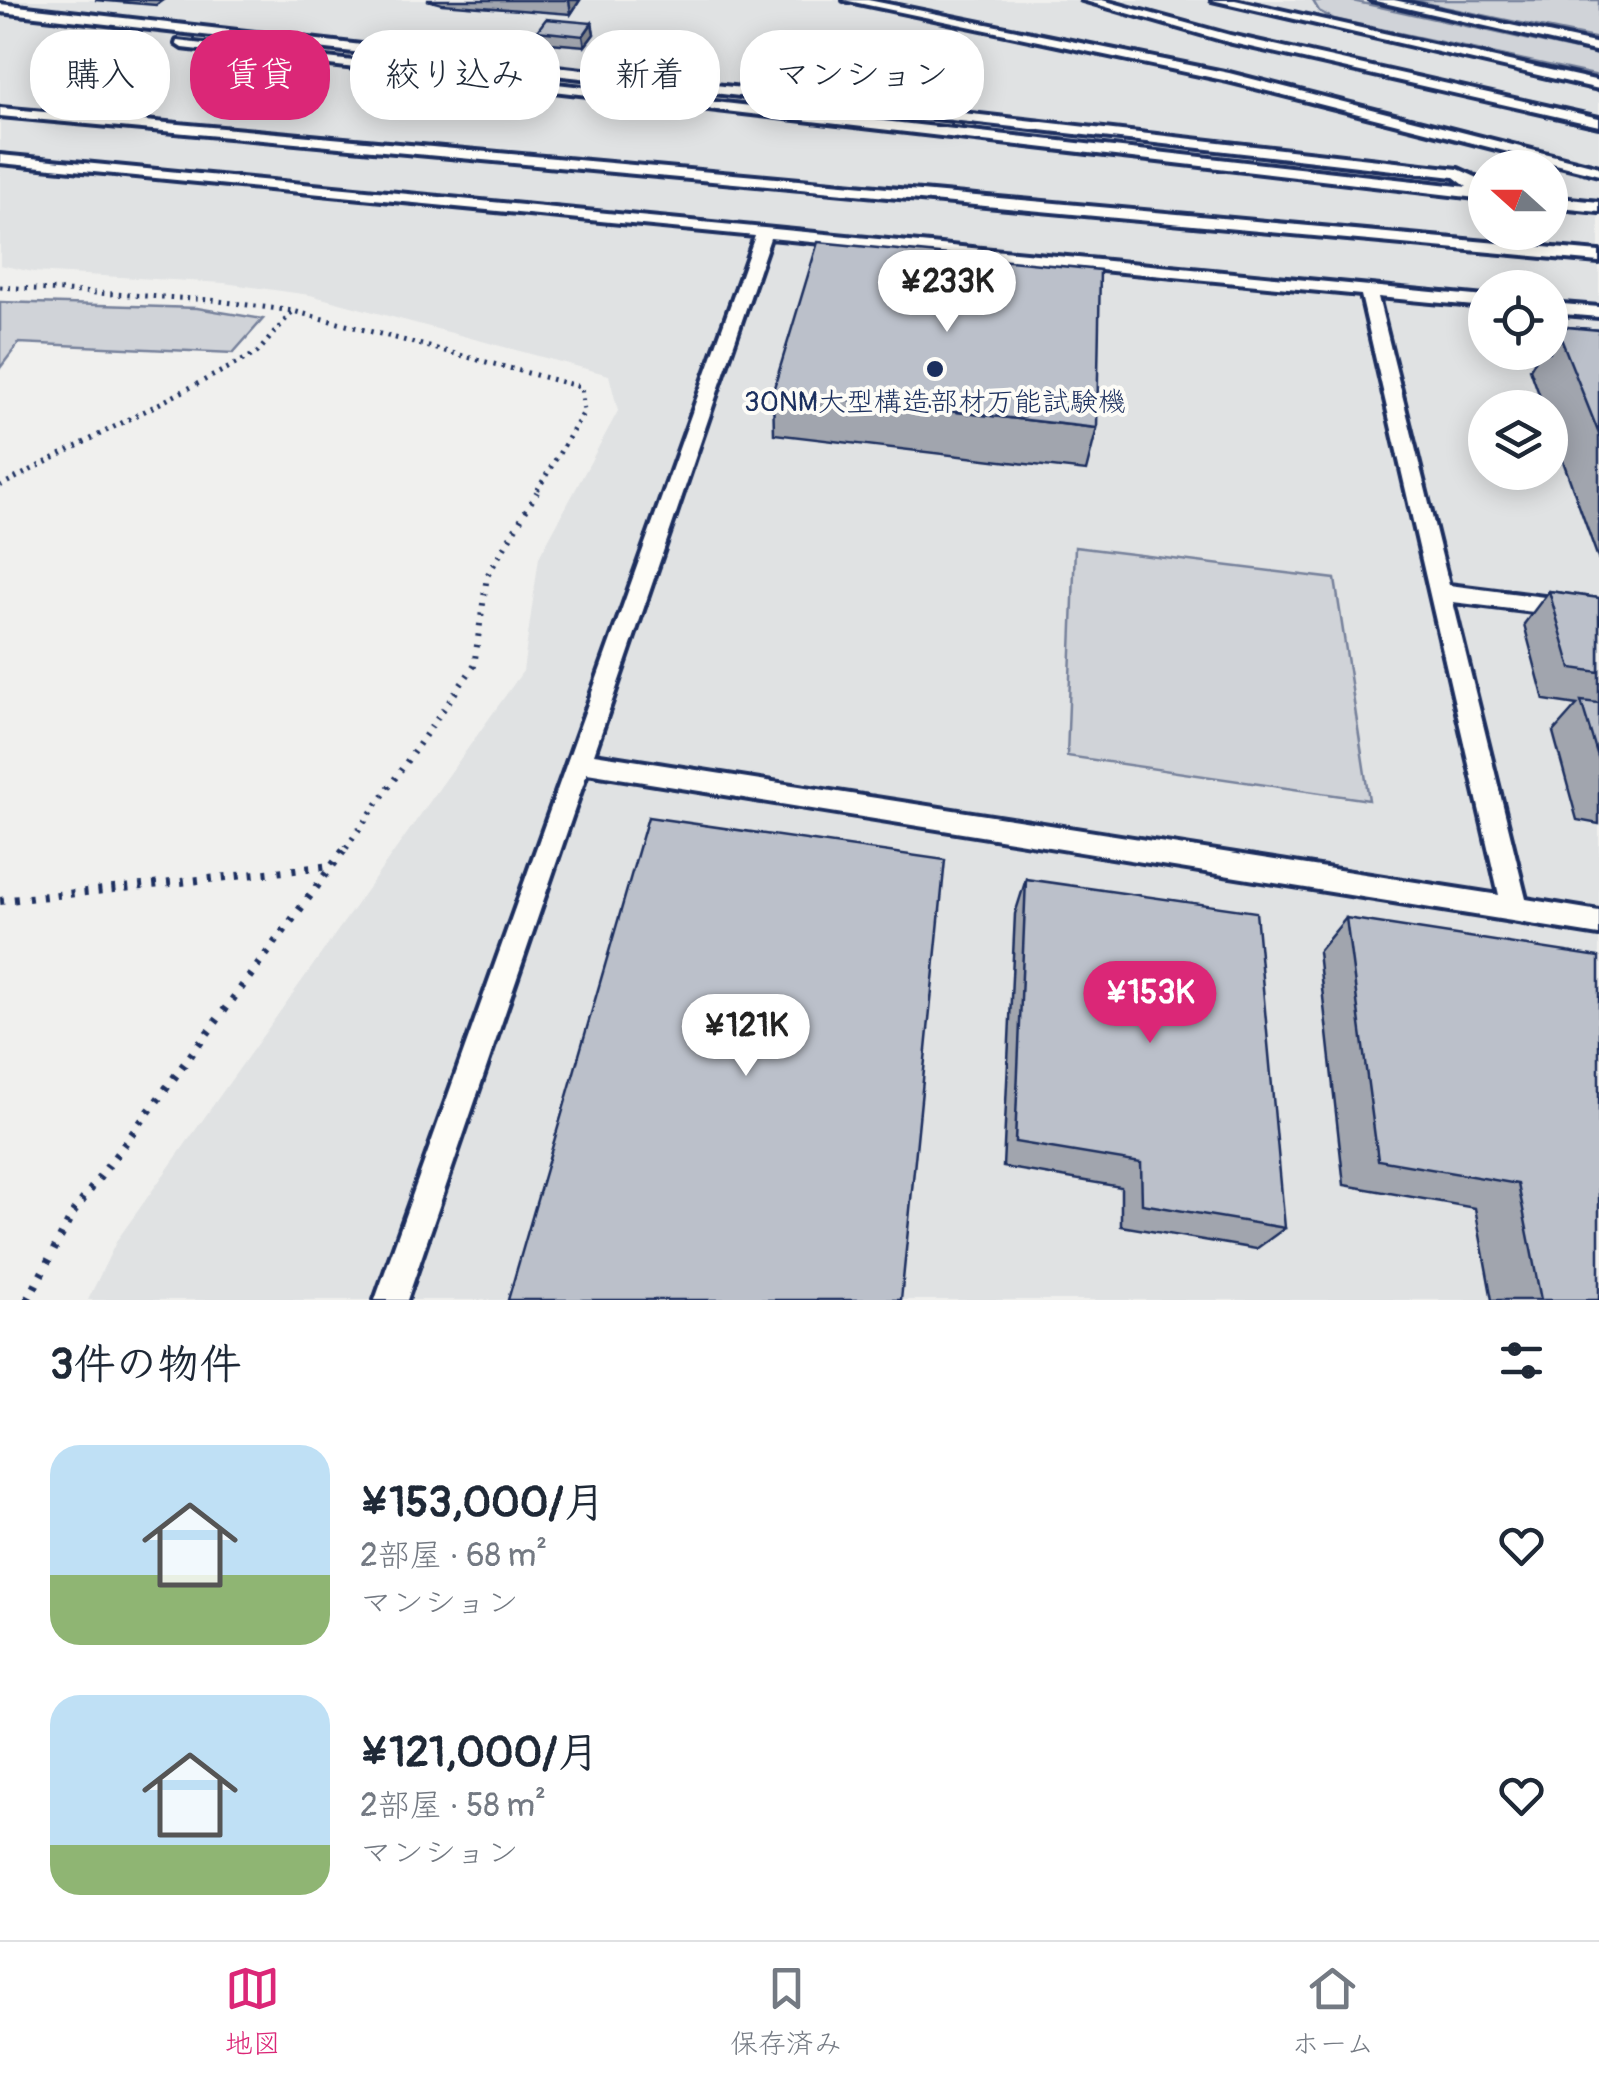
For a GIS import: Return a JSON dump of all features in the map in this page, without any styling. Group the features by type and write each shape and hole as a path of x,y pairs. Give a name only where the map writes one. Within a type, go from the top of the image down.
{"lane":[{"path":"850,0 1229,77 1599,172"},
{"path":"1088,0 1228,38 1599,122"},
{"path":"1218,0 1256,4 1599,85"},
{"path":"1378,0 1599,48"},
{"path":"0,8 1458,172 1468,178"},
{"path":"0,24 1468,193"},
{"path":"0,112 1599,257"},
{"path":"0,159 1468,300"},
{"path":"1568,204 1599,207"},
{"path":"392,1300 764,233"},
{"path":"1368,291 1516,911"},
{"path":"1568,309 1599,312"},
{"path":"1440,592 1599,612"},
{"path":"579,762 1599,922"}],"path":[{"path":"0,287 210,300 293,311 580,387 584,412 487,576 474,666 333,866 73,1213 28,1300"},
{"path":"0,486 257,353 293,311"},
{"path":"0,901 333,866"}],"shaded area":[{"path":"0,0 1599,0 1599,1300 88,1300 117,1240 523,671 539,557 618,411 609,375 310,295 224,283 33,272 0,265"},
{"path":"1348,0 1599,55 1599,76 1334,19 1319,11 1313,1"},
{"path":"1410,0 1599,0 1599,39"},
{"path":"0,302 197,308 263,319 233,353 19,343 0,368"},
{"path":"1075,547 1335,579 1369,800 1067,756"}],"building":[{"path":"546,19 592,23 587,30 580,30 580,36 538,30"},
{"path":"818,242 1100,270 1097,428 773,391"},
{"path":"1568,327 1599,330 1599,434 1568,356"},
{"path":"1549,591 1599,598 1599,672 1571,668"},
{"path":"1581,701 1599,703 1599,760"},
{"path":"648,817 945,860 901,1300 508,1300"},
{"path":"1026,879 1256,912 1285,1228 1142,1204 1141,1163 1015,1142"},
{"path":"1346,918 1599,957 1599,1300 1541,1300 1518,1184 1378,1160"}],"place":[{"name":"30NM大型構造部材万能試験機","path":"935,369"}]}
